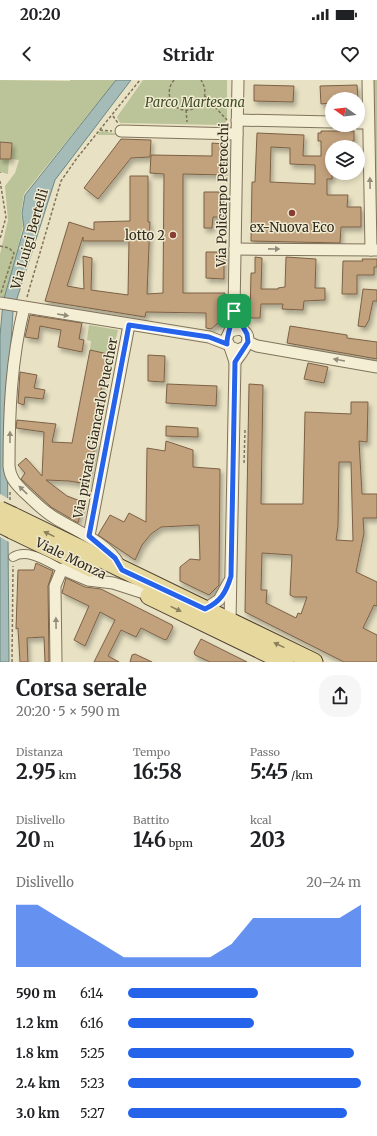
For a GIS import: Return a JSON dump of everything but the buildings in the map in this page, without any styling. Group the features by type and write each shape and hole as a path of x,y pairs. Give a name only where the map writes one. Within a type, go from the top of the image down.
{"main road":[{"name":"Viale Monza","path":"6,520 122,570 314,662"},
{"name":"Viale Monza","path":"6,520 141,592 285,662"}],"street":[{"name":"Via Policarpo Petrocchi","path":"230,331 234,311 237,134 232,120 238,80"},
{"path":"365,106 368,80"},
{"path":"232,120 325,122"},
{"path":"121,131 237,134"},
{"path":"235,249 374,250 364,132"},
{"path":"0,303 21,308 209,337 238,350 247,344 377,367"},
{"name":"Via Luigi Bertelli","path":"21,308 14,367 10,428 10,474 15,483 44,510 89,536"},
{"name":"Via Policarpo Petrocchi","path":"234,311 243,330"},
{"name":"Via privata Giancarlo Puecher","path":"89,536 129,325"},
{"path":"230,621 235,362 228,346 227,336 230,331 237,328 243,330 248,336 247,344 235,362"},
{"name":"Viale Monza","path":"89,536 115,558 122,570"},
{"path":"13,557 18,554 28,554 62,569 55,586 56,662"},
{"name":"Viale Monza","path":"62,569 88,580 113,583 141,592"},
{"path":"205,609 217,603 221,598 231,576"}],"path":[{"name":"Via Luigi Bertelli","path":"21,308 61,180 140,80"},
{"path":"174,80 169,89 171,101 180,109 186,110 198,107 205,96 206,91 201,80"},
{"path":"205,96 232,120"},
{"path":"186,110 188,133"},
{"path":"0,181 6,217 0,239"},
{"path":"0,246 12,249 14,253 6,283 0,294"},
{"path":"244,463 245,430"},
{"path":"12,662 13,557"}],"green space":[{"path":"0,80 116,80 24,194 21,213 23,227 5,298 0,296 0,254 8,220 5,186 15,173 19,160 11,159 12,143 0,142"},
{"name":"Parco Martesana","path":"143,80 227,80 227,120 224,125 120,123 117,117"},
{"path":"374,80 377,80 377,241"},
{"path":"103,131 118,135 98,135 99,132"},
{"path":"0,159 9,159 8,174 0,172"},
{"path":"89,325 118,330 107,377 103,376 108,354 90,350 91,341 87,340"}],"water":[{"path":"116,80 131,80 55,180 13,311 7,405 9,662 0,662 0,336 3,302 24,228 22,213 25,195"}],"pier":[{"path":"0,494 9,499 9,542 0,537"}],"place":[{"name":"ex-Nuova Eco","path":"292,213"},
{"name":"lotto 2","path":"173,235"}],"route":[{"path":"234,311 243,330 248,336 248,342 235,362 231,576 226,592 217,603 205,609 122,570 115,558 89,536 129,325 209,337 227,344 227,336 230,331 234,311"}]}
